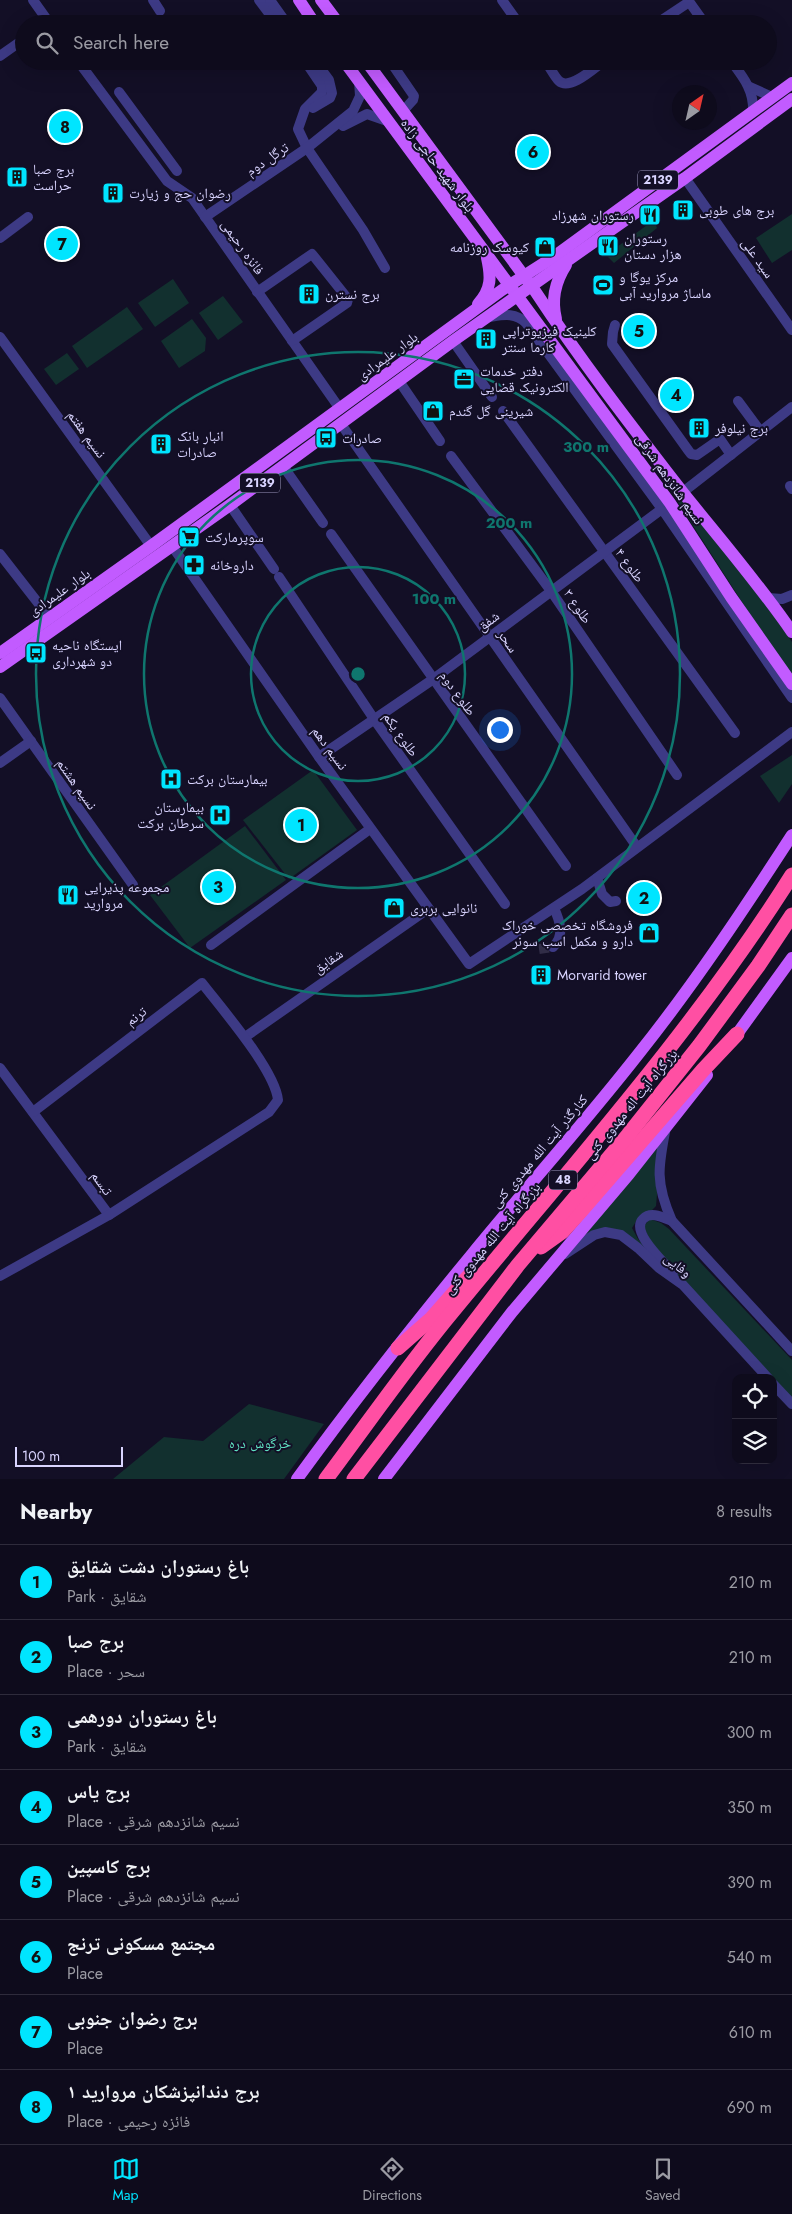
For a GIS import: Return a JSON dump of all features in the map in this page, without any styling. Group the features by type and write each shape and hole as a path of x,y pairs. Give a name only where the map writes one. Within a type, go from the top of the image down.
{"highway":[{"name":"بزرگراه آیت الله مهدوی کنی","path":"326,1479 451,1312 618,1114 683,1032 748,942 792,875"},
{"name":"بزرگراه آیت اله مهدوی کنی","path":"376,1451 518,1265 628,1135 699,1046 758,966 792,915"},
{"path":"518,1265 562,1232 703,1070 737,1034"},
{"path":"398,1348 432,1318 524,1213 546,1200"},
{"path":"362,1479 376,1451"},
{"name":"48","path":"354,1479 376,1451"}],"main road":[{"path":"299,0 309,15"},
{"path":"321,0 332,15"},
{"name":"بلوار شهید حاجی زاده","path":"351,70 386,121 518,296"},
{"path":"357,78 363,74 364,70"},
{"name":"بلوار شهید حاجی زاده","path":"373,70 502,248 532,286"},
{"name":"بلوار علیمرادی","path":"0,653 151,546 510,285 552,258 792,83"},
{"name":"بلوار علیمرادی","path":"0,667 230,505 453,341 685,178 792,99"},
{"path":"502,248 520,260 527,262 552,258"},
{"path":"469,315 484,298 489,288 491,274 486,253"},
{"path":"557,324 553,300 554,290 557,279 568,261"},
{"name":"نسیم شانزدهم شرقی","path":"532,286 568,339 683,492 768,598 792,632"},
{"name":"نسیم شانزدهم شرقی","path":"518,296 792,684"},
{"path":"556,348 556,342 559,338 568,339"},
{"path":"789,840 788,831 792,823"},
{"name":"کنارگذر آیت الله مهدوی کنی","path":"297,1479 472,1254 641,1051 719,945 761,885 789,840"},
{"path":"384,1479 453,1386 666,1127 792,958"}],"street":[{"path":"33,0 43,15"},
{"path":"153,0 160,11"},
{"path":"260,0 271,15"},
{"path":"270,0 281,15"},
{"path":"502,0 513,15"},
{"path":"669,15 688,1 698,15"},
{"path":"0,56 15,45"},
{"name":"فائزه رحیمی","path":"85,70 167,181 192,198 340,409"},
{"path":"310,70 322,86 322,92 305,109 298,129 307,148 363,230 385,268"},
{"path":"304,115 330,98 332,93 329,80 322,70"},
{"path":"396,70 414,96 413,100 403,111"},
{"path":"552,70 558,80 566,84 573,83 591,70"},
{"path":"738,70 750,87 754,102 753,111"},
{"name":"ترگل دوم","path":"205,217 319,140 353,111 358,104 360,96 357,78"},
{"path":"750,87 772,97"},
{"path":"119,92 177,172"},
{"name":"ترگل دوم","path":"319,140 328,137 360,116 373,115 386,121"},
{"path":"146,155 159,146"},
{"name":"سید علی","path":"685,178 792,330"},
{"path":"0,238 28,217"},
{"path":"257,292 312,254 348,299 347,303 292,341"},
{"path":"489,317 509,314 518,317 526,323 666,506 792,698"},
{"path":"615,325 612,332 612,344 691,454 697,455 720,439 731,455"},
{"name":"نسیم هفتم","path":"0,337 151,546"},
{"path":"453,341 492,397"},
{"path":"399,381 440,440"},
{"path":"738,401 761,432"},
{"path":"683,492 792,407"},
{"name":"طلوع ۴","path":"503,411 735,733"},
{"name":"سحر","path":"341,424 637,847"},
{"name":"طلوع ۳","path":"451,456 551,591 677,775"},
{"path":"282,466 323,523"},
{"name":"طلوع یکم","path":"230,505 374,719 505,904"},
{"name":"شفق","path":"318,757 432,680 666,506"},
{"name":"طلوع دوم","path":"330,534 566,866"},
{"name":"نسیم دهم","path":"172,546 318,757 470,964 554,908"},
{"path":"0,554 49,617"},
{"path":"768,598 791,596 783,620"},
{"name":"نسیم هشتم","path":"0,698 133,885"},
{"path":"553,947 557,943 560,922 554,908 598,878 637,847 756,761 792,732"},
{"path":"0,763 31,741"},
{"path":"211,945 370,829"},
{"path":"598,878 602,894 610,902 616,901"},
{"name":"شقایق","path":"245,1037 428,909"},
{"name":"ترنم","path":"33,1112 202,983 245,1037"},
{"path":"108,1215 269,1112 278,1100 277,1090 245,1037"},
{"name":"تبسم","path":"0,1068 108,1215 0,1276"},
{"name":"وفایی","path":"666,1127 659,1165 659,1180 662,1198 672,1221 792,1351"},
{"path":"672,1221 654,1214 646,1216 640,1222 639,1230 642,1238 683,1285"},
{"name":"وفایی","path":"552,1264 594,1235 612,1233 628,1240 659,1268 683,1285 764,1374"},
{"path":"777,1388 792,1404"}],"green space":[{"path":"792,214 792,250 772,263 756,238"},
{"path":"654,220 657,228 614,263 606,255"},
{"path":"173,279 189,303 155,327 138,303"},
{"path":"223,296 243,322 218,340 199,313"},
{"path":"127,307 143,329 87,368 72,346"},
{"path":"192,319 206,338 205,351 179,368 161,341"},
{"path":"67,353 79,369 56,385 44,369"},
{"path":"668,480 758,593 792,642 792,675 751,616 665,482"},
{"path":"792,755 792,784 779,803 760,776"},
{"path":"313,770 357,830 289,879 243,820"},
{"path":"245,826 286,880 190,948 150,895"},
{"path":"662,1137 656,1206 651,1211 640,1215 632,1228 638,1239 660,1264 623,1232 576,1243"},
{"path":"650,1219 661,1223 669,1229 792,1360 792,1399 777,1383 777,1374 769,1374 661,1258 643,1227"},
{"name":"خرگوش دره","path":"249,1404 324,1424 284,1479 113,1479 164,1437 203,1441"}],"tunnel":[{"path":"539,949 553,947"}],"place":[{"name":"برج دندانپزشکان مروارید ۱","path":"65,127"},
{"name":"مجتمع مسکونی ترنج","path":"533,152"},
{"name":"برج صبا حراست","path":"17,177"},
{"name":"رضوان حج و زیارت","path":"113,193"},
{"name":"برج های طوبی","path":"683,210"},
{"name":"رستوران شهرزاد","path":"650,215"},
{"name":"برج رضوان جنوبی","path":"62,244"},
{"name":"رستوران هزار دستان","path":"608,246"},
{"name":"کیوسک روزنامه","path":"545,247"},
{"name":"مرکز یوگا و ماساژ مروارید آبی","path":"603,285"},
{"name":"برج نسترن","path":"309,294"},
{"name":"برج کاسپین","path":"639,331"},
{"name":"کلینیک فیزیوتراپی کارما سنتر","path":"486,339"},
{"name":"دفتر خدمات الکترونیک قضایی","path":"464,379"},
{"name":"برج یاس","path":"676,395"},
{"name":"شیرینی گل گندم","path":"433,411"},
{"name":"برج نیلوفر","path":"699,428"},
{"name":"صادرات","path":"326,438"},
{"name":"انبار بانک صادرات","path":"161,444"},
{"name":"سوپرمارکت","path":"189,537"},
{"name":"داروخانه","path":"194,565"},
{"name":"ایستگاه ناحیه دو شهرداری","path":"36,653"},
{"name":"بیمارستان برکت","path":"171,779"},
{"name":"بیمارستان سرطان برکت","path":"220,815"},
{"name":"باغ رستوران دشت شقایق","path":"301,825"},
{"name":"باغ رستوران دورهمی","path":"218,887"},
{"name":"مجموعه پذیرایی مروارید","path":"68,895"},
{"name":"برج صبا","path":"644,898"},
{"name":"نانوایی بربری","path":"394,908"},
{"name":"فروشگاه تخصصی خوراک دارو و مکمل اسب سونر","path":"649,933"},
{"name":"Morvarid tower","path":"541,975"}]}
